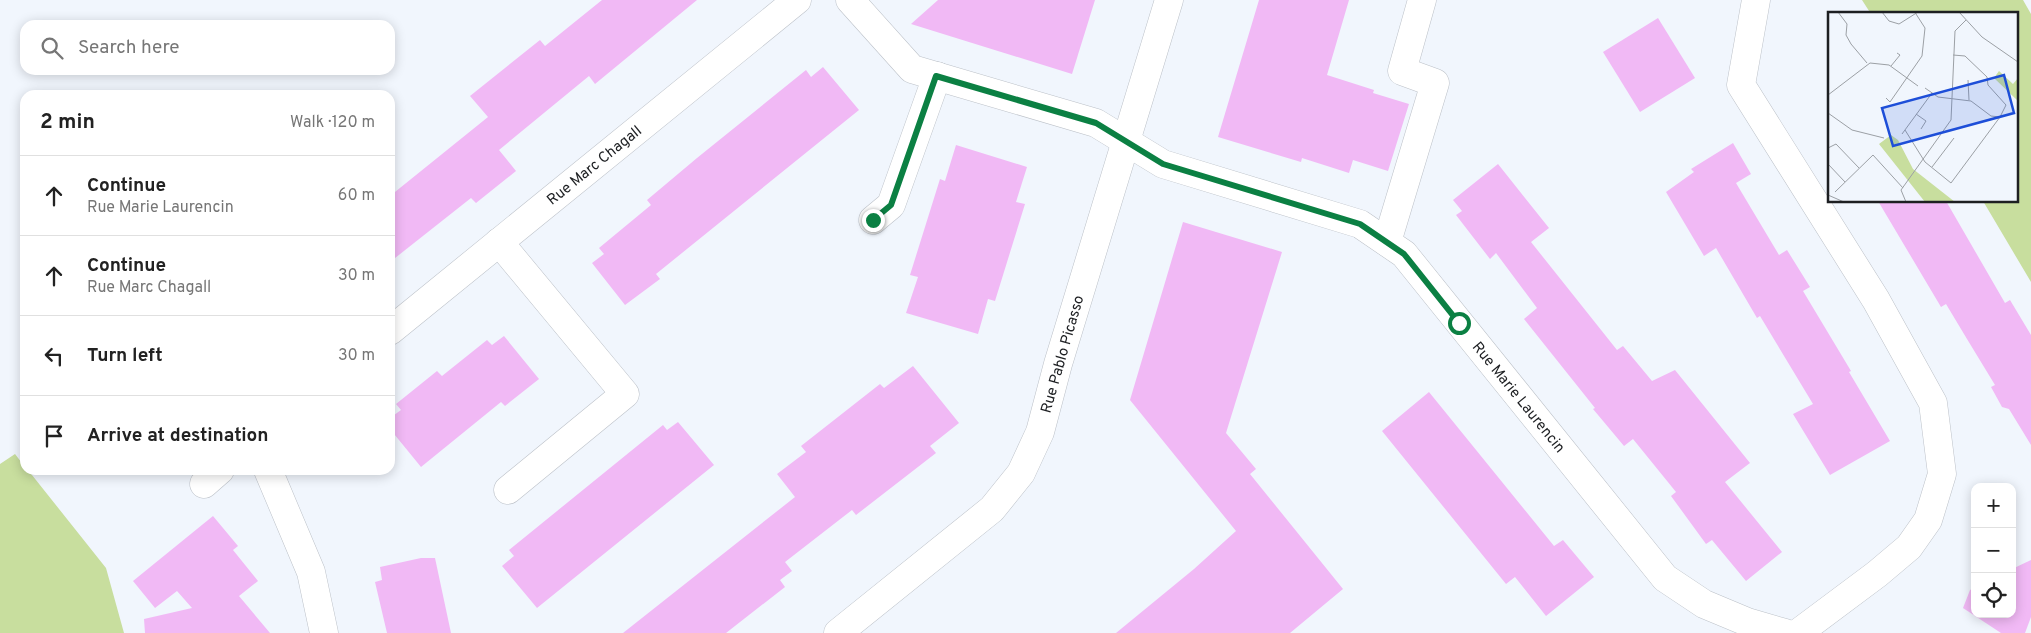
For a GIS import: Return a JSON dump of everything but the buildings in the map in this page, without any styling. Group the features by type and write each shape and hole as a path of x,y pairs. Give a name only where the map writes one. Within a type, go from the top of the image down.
{"street":[{"name":"Rue Marc Chagall","path":"395,327 797,0"},
{"path":"850,0 912,69 1096,123 1127,142"},
{"name":"Rue Pablo Picasso","path":"838,633 992,509 1021,473 1040,432 1058,364 1169,0"},
{"path":"1387,242 1436,83 1402,72 1422,0"},
{"path":"1756,0 1741,85 1876,300 1933,404 1942,474 1928,520 1909,547 1877,574 1798,633"},
{"path":"873,220 891,205 936,76"},
{"name":"Rue Marie Laurencin","path":"1127,142 1163,164 1360,224 1404,254 1665,578 1704,604 1747,622 1785,633"},
{"path":"499,242 626,394 508,490"},
{"path":"270,475 311,572 324,633"}],"green space":[{"path":"1862,0 2023,0 2031,14 2031,282 1984,202 2018,202 2018,12 1870,12"},
{"path":"15,454 20,460 20,475 32,475 106,568 124,633 0,633 0,464"}],"route":[{"path":"873,220 891,205 936,76 1096,123 1163,164 1360,224 1404,254 1459,323"}]}
